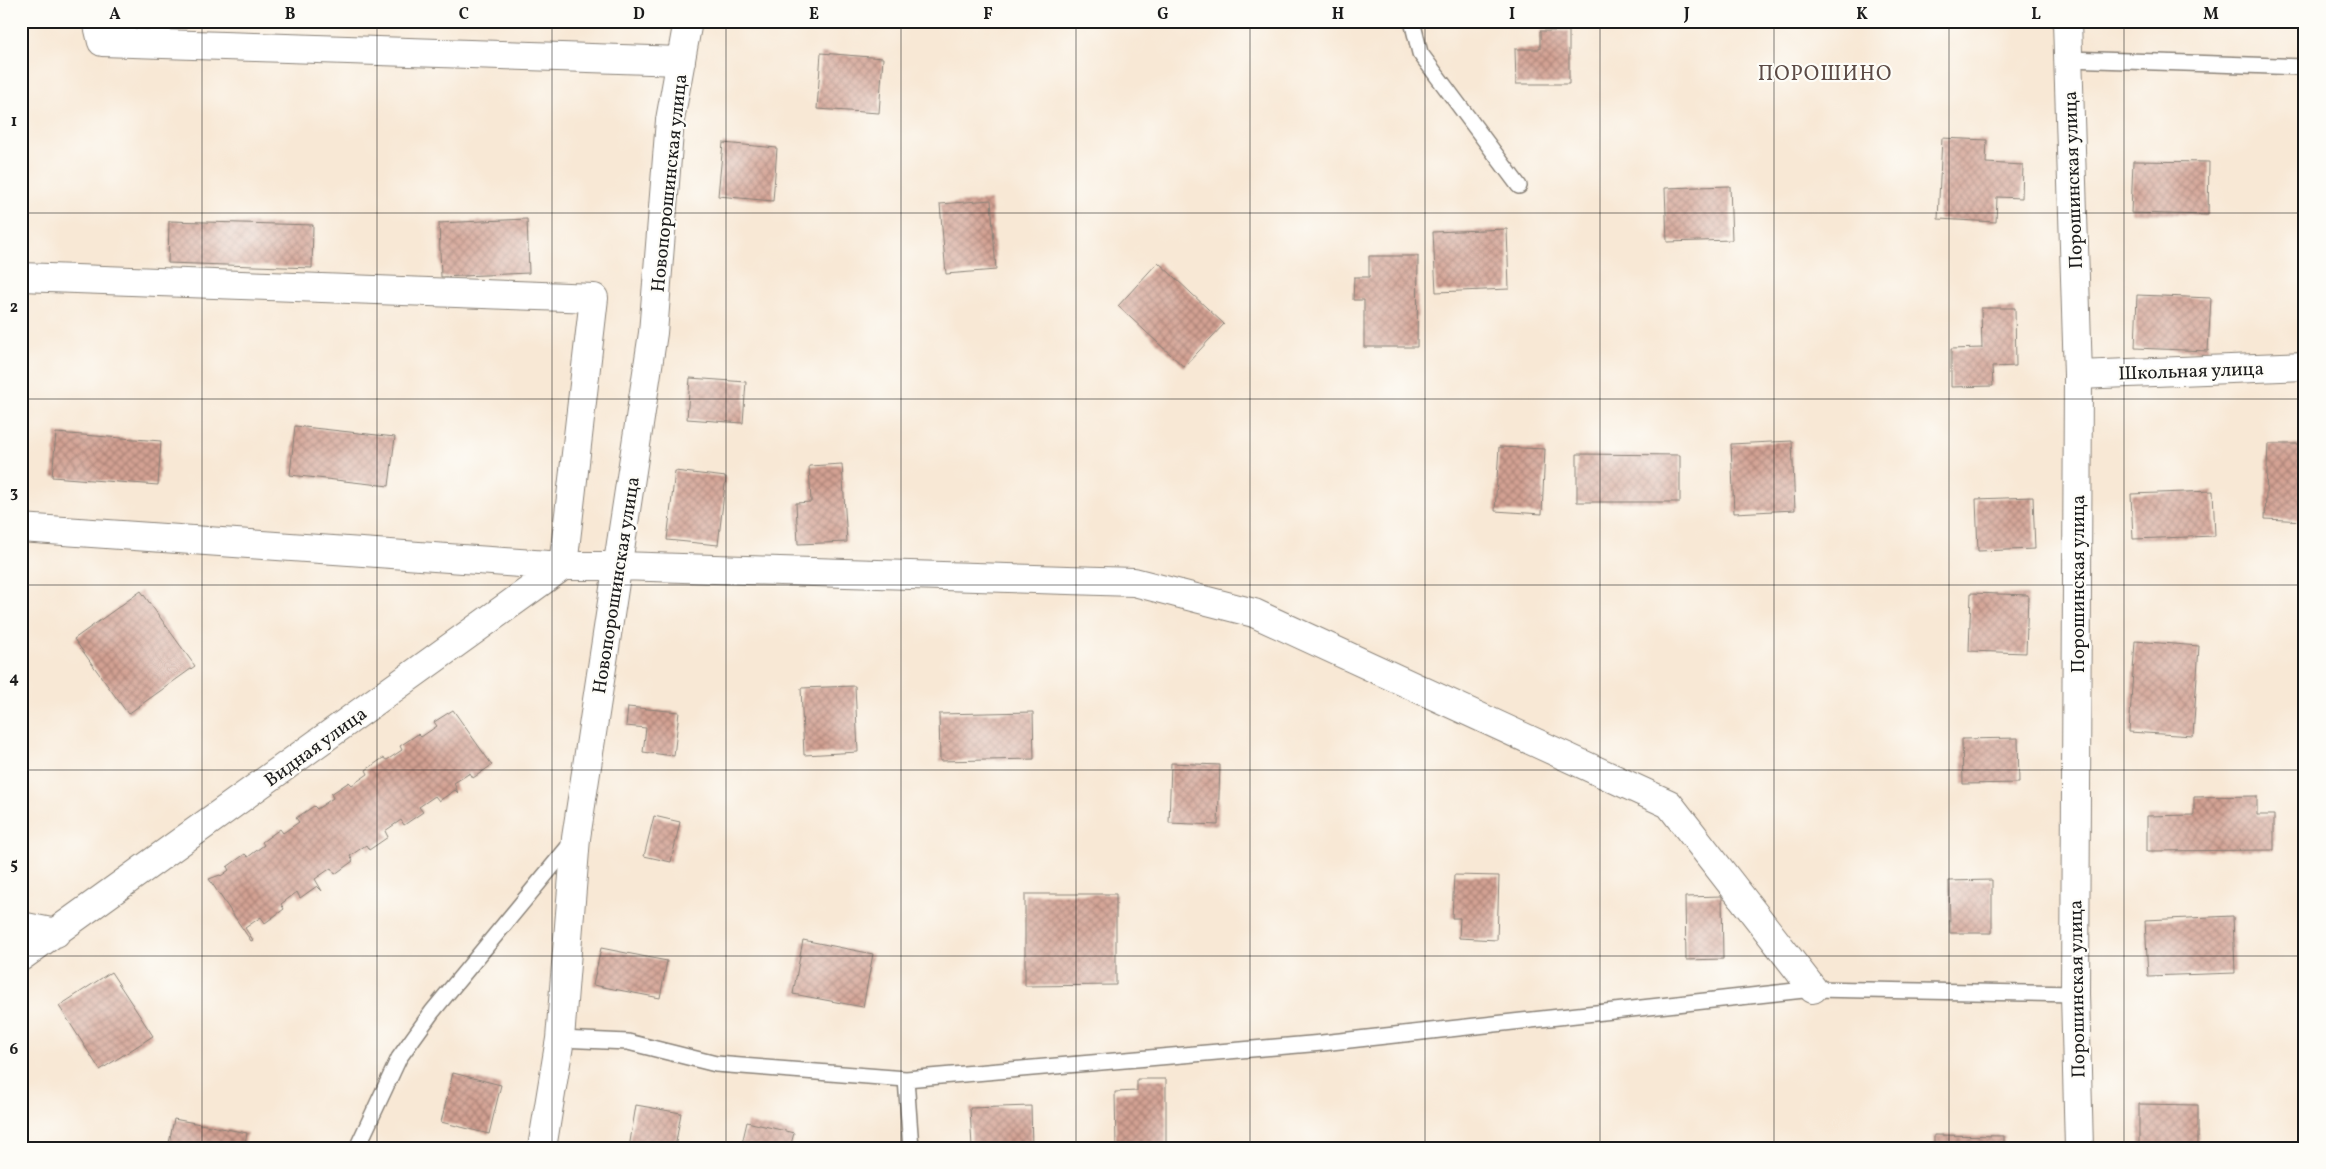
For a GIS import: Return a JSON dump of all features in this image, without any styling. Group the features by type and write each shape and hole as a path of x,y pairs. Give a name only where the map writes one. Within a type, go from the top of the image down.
{"street":[{"path":"97,21 102,42 681,61"},
{"name":"Новопорошинская улица","path":"542,1148 560,1039 576,838 619,566 653,333 670,120 688,21"},
{"name":"Порошинская улица","path":"2067,21 2078,375 2075,994 2079,1148"},
{"path":"21,278 594,298 563,566"},
{"name":"Школьная улица","path":"2078,375 2305,366"},
{"path":"21,528 563,566 619,566 1134,582 1254,613 1669,804 1814,989"},
{"name":"Видная улица","path":"21,957 563,566"},
{"path":"21,926 56,933"}],"lane":[{"path":"1412,21 1420,53 1519,186"},
{"path":"2068,59 2305,67"},
{"path":"357,1148 399,1058 432,1012 576,838"},
{"path":"560,1039 628,1042 716,1064 906,1079 1322,1043 1814,989 2075,994"},
{"path":"906,1079 911,1148"}],"building":[{"path":"1926,21 2013,21 2013,24 1926,27"},
{"path":"1540,31 1569,31 1569,84 1516,84 1515,49 1540,49"},
{"path":"821,53 883,58 879,113 817,109"},
{"path":"1942,138 1987,140 1986,163 2023,165 2022,198 1997,197 1996,222 1938,219"},
{"path":"723,143 777,148 773,201 718,196"},
{"path":"2133,161 2209,162 2208,215 2131,213"},
{"path":"1730,186 1732,240 1667,242 1665,188"},
{"path":"991,200 996,270 946,274 940,204"},
{"path":"527,219 529,273 441,277 439,223"},
{"path":"169,221 313,225 312,268 168,263"},
{"path":"1507,229 1509,289 1436,292 1433,232"},
{"path":"1369,256 1418,256 1417,347 1364,347 1364,300 1353,300 1354,277 1369,277"},
{"path":"1158,262 1224,324 1184,367 1118,306"},
{"path":"2137,295 2211,298 2208,351 2135,348"},
{"path":"1981,308 2015,308 2016,366 1992,367 1993,386 1951,387 1951,349 1982,348"},
{"path":"690,378 746,382 743,423 687,419"},
{"path":"295,426 395,437 389,486 290,475"},
{"path":"56,433 161,441 158,485 52,477"},
{"path":"1792,441 1795,510 1734,513 1731,444"},
{"path":"2268,444 2305,444 2305,521 2265,519"},
{"path":"1499,447 1545,449 1542,514 1495,511"},
{"path":"1577,454 1680,455 1680,502 1577,502"},
{"path":"842,464 847,542 798,544 796,503 811,502 809,466"},
{"path":"675,471 726,477 718,545 667,540"},
{"path":"2213,491 2215,536 2133,539 2131,494"},
{"path":"2033,497 2035,549 1978,551 1976,499"},
{"path":"141,591 195,666 128,714 74,639"},
{"path":"1971,593 2028,595 2026,653 1969,651"},
{"path":"2135,641 2199,646 2193,736 2129,732"},
{"path":"855,686 858,752 804,755 801,688"},
{"path":"628,707 679,712 674,756 643,752 646,728 626,726"},
{"path":"453,710 492,765 473,778 470,773 454,783 458,793 455,790 439,801 435,796 419,807 423,812 404,825 401,820 385,831 388,837 369,850 366,845 350,856 353,861 335,874 331,868 315,879 322,891 317,886 300,898 297,892 281,904 284,909 265,923 261,917 245,928 253,940 251,941 209,879 221,876 229,870 227,867 245,854 248,857 264,845 262,842 280,829 283,833 299,822 296,818 314,806 317,809 333,798 331,794 349,782 352,785 368,774 366,770 383,758 387,760 402,750 400,746 418,734 421,737 437,726 434,722"},
{"path":"1033,712 1034,759 940,761 939,714"},
{"path":"2018,738 2019,783 1963,784 1962,739"},
{"path":"1171,763 1220,765 1218,825 1169,823"},
{"path":"2257,796 2257,815 2274,815 2274,850 2147,851 2147,816 2194,815 2194,797"},
{"path":"654,816 680,822 671,862 644,856"},
{"path":"1454,875 1499,876 1497,940 1459,938 1460,918 1452,918"},
{"path":"1992,880 1992,933 1950,933 1949,881"},
{"path":"1025,894 1116,894 1116,985 1025,986"},
{"path":"1722,896 1723,959 1686,960 1685,897"},
{"path":"2233,916 2235,973 2148,976 2145,920"},
{"path":"803,940 873,954 863,1007 793,994"},
{"path":"601,948 667,961 660,998 593,985"},
{"path":"111,972 153,1036 100,1070 59,1006"},
{"path":"453,1073 501,1085 489,1134 441,1122"},
{"path":"1137,1079 1166,1079 1166,1148 1116,1148 1115,1092 1137,1091"},
{"path":"2139,1104 2198,1105 2198,1148 2139,1148"},
{"path":"636,1105 681,1113 675,1148 629,1148"},
{"path":"1031,1106 1032,1148 972,1148 970,1108"},
{"path":"174,1119 247,1133 244,1148 168,1148"},
{"path":"747,1122 794,1133 790,1148 741,1148"},
{"path":"1934,1135 2004,1136 2004,1148 1934,1148"}],"district":[{"name":"ПОРОШИНО","path":"1825,73"}]}
